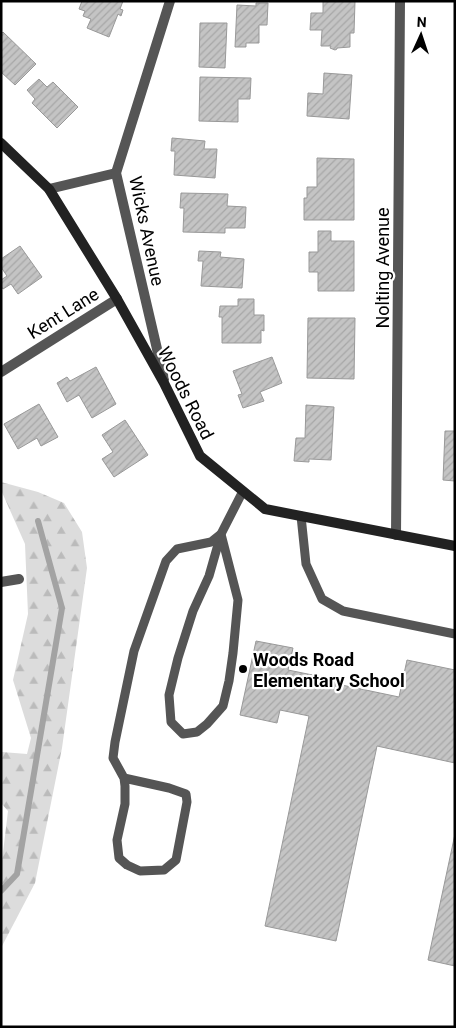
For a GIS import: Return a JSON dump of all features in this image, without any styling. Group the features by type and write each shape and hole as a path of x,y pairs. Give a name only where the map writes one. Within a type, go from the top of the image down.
{"street":[{"name":"Wicks Avenue","path":"164,383 116,173 170,1"},
{"name":"Nolting Avenue","path":"396,535 400,1"},
{"name":"Woods Road","path":"1,143 50,189 117,299 164,383 200,456 265,509 455,546"},
{"path":"50,189 116,173"},
{"name":"Kent Lane","path":"1,372 117,299"},
{"path":"1,582 19,579"}],"lane":[{"path":"221,534 238,600 229,681 223,706 198,732 183,734 171,722 169,695 178,658 193,611 209,576 221,534 243,491"},
{"path":"301,516 306,564 322,599 343,611 455,634"},
{"path":"124,778 169,788 186,794 187,802 176,860 164,870 140,871 127,865 119,858 117,840 125,804 124,778 113,758 115,742 134,651 166,561 178,549 211,542 221,534"}],"green space":[{"path":"1,482 38,492 64,503 82,532 87,568 62,748 35,883 1,948 1,869 8,811 1,803 1,754 2,752 27,754 31,738 13,680 28,614 25,544 1,490"}],"building":[{"path":"82,1 123,1 120,9 123,10 121,16 118,14 109,37 87,28 91,19 83,16 85,11 79,9"},
{"path":"323,1 355,1 354,33 350,33 350,47 337,48 335,50 330,48 331,46 321,46 322,30 310,30 311,13 323,13"},
{"path":"256,3 268,3 267,25 259,25 259,43 246,43 246,47 235,47 237,5 256,6"},
{"path":"200,23 227,23 225,68 199,67"},
{"path":"3,32 36,64 15,85 1,72 1,34"},
{"path":"324,73 352,75 349,119 307,116 308,93 323,94"},
{"path":"200,77 251,78 250,99 238,99 238,122 199,121"},
{"path":"39,79 47,87 53,82 78,107 57,128 32,103 35,99 27,90"},
{"path":"172,138 205,141 204,149 217,149 215,178 174,175 175,151 171,151"},
{"path":"317,158 354,159 354,220 304,220 304,198 307,198 307,187 317,187"},
{"path":"181,193 228,194 227,206 246,207 245,228 225,228 225,233 183,232 184,208 180,208"},
{"path":"318,231 331,231 331,241 354,241 354,291 318,291 318,272 309,272 309,252 318,252"},
{"path":"20,246 42,277 18,294 11,284 3,289 1,286 1,280 7,276 1,267 1,259"},
{"path":"199,251 221,252 220,257 244,259 242,288 201,286 203,261 198,261"},
{"path":"238,299 254,299 254,315 264,315 264,331 261,330 261,343 222,343 222,317 219,317 220,306 238,306"},
{"path":"308,318 355,318 354,379 307,378"},
{"path":"272,357 282,383 260,392 264,401 243,408 238,395 242,394 233,371"},
{"path":"96,367 116,404 92,418 79,395 67,402 57,383 67,377 70,381"},
{"path":"39,404 58,437 41,446 37,438 18,449 4,424"},
{"path":"306,405 334,407 331,460 309,459 309,462 294,461 296,438 305,438"},
{"path":"125,420 148,455 114,477 102,459 113,452 102,435"},
{"path":"445,431 455,431 455,481 443,480"},
{"path":"256,641 293,648 288,670 337,680 337,684 399,697 407,660 455,670 455,763 377,746 336,941 265,926 309,716 280,710 277,723 240,715"},
{"path":"455,834 455,966 428,960"}],"waterway":[{"path":"1,891 17,874 62,608 38,521"}],"place":[{"name":"Woods Road Elementary School","path":"243,669"}]}
